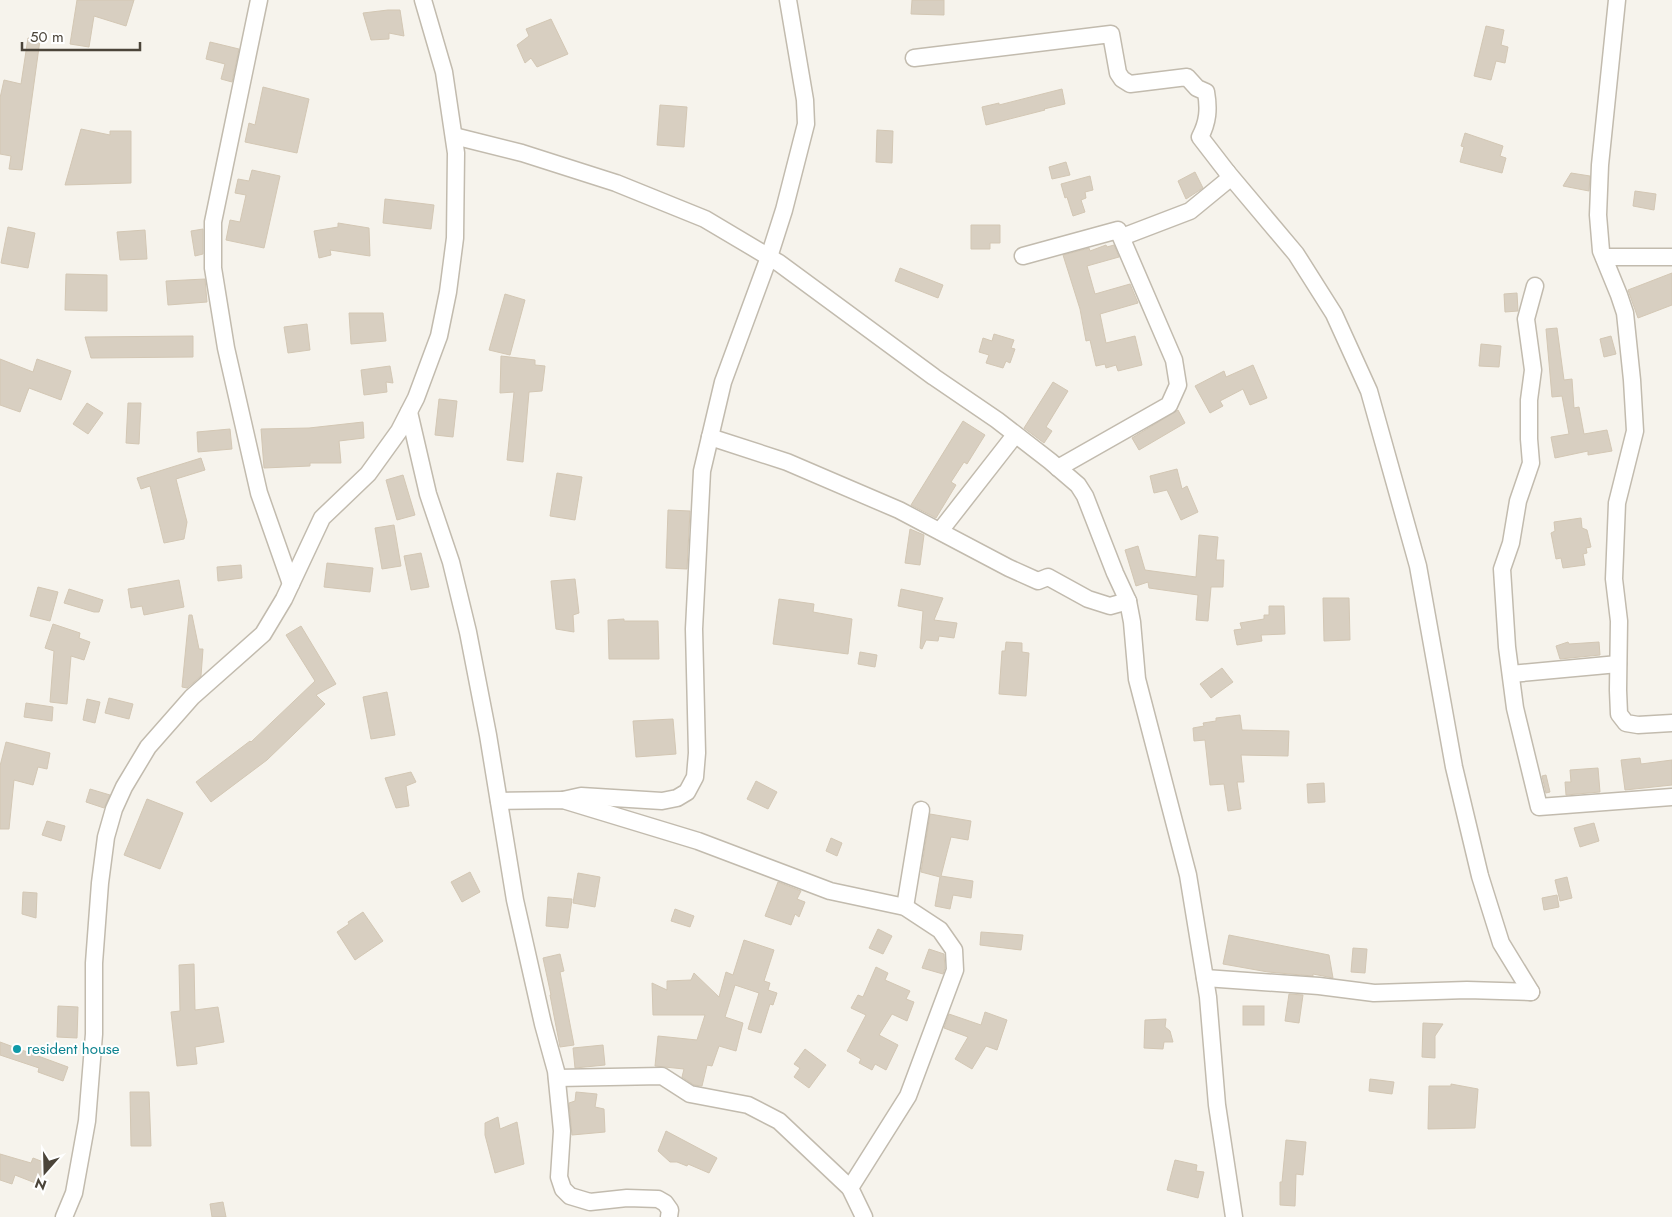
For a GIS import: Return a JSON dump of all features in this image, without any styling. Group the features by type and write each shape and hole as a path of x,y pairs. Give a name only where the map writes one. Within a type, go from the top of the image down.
{"street":[{"path":"258,0 213,222 213,268 226,348 259,493 291,584"},
{"path":"64,1217 74,1193 87,1121 94,1034 94,963 100,883 106,837 114,809 124,787 148,747 192,697 263,634 275,617 322,518 368,474 399,431 416,398 439,336 448,292 455,238 456,153 444,72 424,0"},
{"path":"499,801 562,800 581,796 662,800 677,798 687,792 695,777 697,753 694,629 702,471 723,382 769,257 784,210 806,124 805,100 788,0"},
{"path":"1617,0 1600,165 1598,215 1601,252 1625,313 1635,431 1618,503 1614,578 1619,621 1619,714 1626,723 1638,726 1672,723"},
{"path":"914,58 1112,34 1118,73 1122,79 1130,84 1187,77 1197,88 1206,92 1208,107 1206,127 1200,136 1300,262 1334,314 1369,391 1418,566 1454,768 1480,876 1501,943 1531,992 1467,990 1374,993 1318,986 1204,978"},
{"path":"454,136 522,153 616,183 705,219 769,257 1016,435 1078,485 1085,496 1114,573 1128,601 1132,622 1137,679 1188,875 1208,997 1217,1105 1234,1217"},
{"path":"1122,237 1190,211 1229,179 1227,172"},
{"path":"1022,256 1118,230 1174,360 1178,384 1169,404 1058,468"},
{"path":"1604,257 1672,258"},
{"path":"1535,286 1526,319 1533,370 1529,400 1528,438 1531,463 1518,501 1511,543 1502,570 1515,708 1539,807 1672,797"},
{"path":"409,412 428,494 451,562 468,632 515,900 557,1078 562,1131 559,1177 563,1189 570,1196 590,1202 627,1198 658,1199 665,1203 670,1210 669,1217"},
{"path":"940,532 1016,435"},
{"path":"710,436 787,462 899,510 1009,568 1038,581 1048,577 1088,599 1110,606 1128,601"},
{"path":"1511,674 1618,664"},
{"path":"562,800 698,841 830,891 905,907 940,930 954,950 955,970 908,1096 850,1188"},
{"path":"905,907 921,810"},
{"path":"557,1078 662,1076 690,1094 748,1105 779,1121 850,1188 864,1217"}],"building":[{"path":"77,0 134,0 126,26 94,16 89,47 70,44"},
{"path":"912,0 944,0 944,15 911,14"},
{"path":"400,10 404,36 389,33 389,39 371,40 363,13"},
{"path":"551,19 568,54 537,67 531,58 525,63 517,45 529,36 526,29"},
{"path":"1486,26 1504,30 1501,45 1508,47 1505,63 1496,61 1491,80 1474,76"},
{"path":"28,38 40,40 22,170 9,169 11,156 0,154 0,98 4,80 21,84"},
{"path":"210,42 239,49 232,82 221,79 225,64 206,59"},
{"path":"263,87 309,99 297,153 245,142 249,123 255,125"},
{"path":"1062,89 1065,104 986,125 982,107 999,103 999,105"},
{"path":"660,105 687,107 684,147 657,145"},
{"path":"81,129 110,135 110,131 131,131 131,183 65,185"},
{"path":"877,130 893,131 892,163 876,162"},
{"path":"1465,133 1503,146 1500,156 1506,158 1502,173 1460,162 1464,147 1461,146"},
{"path":"1066,162 1070,175 1052,179 1049,167"},
{"path":"252,170 280,176 264,248 226,240 230,220 240,222 246,195 235,193 238,179 249,181"},
{"path":"1195,172 1203,188 1186,199 1178,181"},
{"path":"1571,173 1590,176 1589,191 1563,186"},
{"path":"1090,176 1093,190 1085,192 1086,198 1081,200 1085,212 1073,216 1061,184"},
{"path":"1635,191 1656,194 1654,210 1633,206"},
{"path":"385,199 434,205 431,229 383,223"},
{"path":"338,223 369,228 370,256 330,250 331,255 319,258 314,231 338,227"},
{"path":"971,225 1000,225 1000,243 990,243 990,249 971,249"},
{"path":"8,227 35,233 28,268 1,263"},
{"path":"203,229 203,254 195,256 191,231"},
{"path":"145,230 147,259 120,260 117,232"},
{"path":"1106,245 1107,247 1114,245 1119,257 1087,266 1095,294 1130,284 1138,303 1100,314 1106,343 1135,336 1142,365 1118,371 1116,365 1106,368 1105,364 1096,366 1090,340 1086,341 1080,309 1063,255 1089,248 1090,251"},
{"path":"900,268 943,285 938,298 895,281"},
{"path":"1672,273 1672,305 1638,318 1628,290"},
{"path":"66,274 107,275 107,311 65,310"},
{"path":"205,279 207,302 168,305 166,281"},
{"path":"1517,293 1518,311 1505,312 1504,294"},
{"path":"505,294 525,300 510,355 489,350"},
{"path":"349,313 383,313 386,341 351,344"},
{"path":"307,324 310,350 288,353 284,327"},
{"path":"1557,328 1564,380 1572,379 1574,408 1579,407 1584,434 1607,430 1612,451 1588,455 1588,451 1555,458 1551,437 1569,434 1562,396 1552,397 1546,329"},
{"path":"994,334 1014,340 1011,348 1015,349 1010,363 1006,361 1003,368 986,363 989,355 979,352 983,338 992,341"},
{"path":"193,336 193,357 91,358 85,337"},
{"path":"1611,336 1616,354 1604,357 1600,339"},
{"path":"1481,344 1501,346 1499,367 1479,366"},
{"path":"501,356 535,360 535,365 545,366 542,391 529,392 523,462 507,460 514,392 500,393"},
{"path":"0,359 33,372 37,359 71,371 61,400 29,388 20,412 0,405"},
{"path":"1253,365 1267,398 1250,405 1243,389 1220,401 1223,406 1210,413 1195,386 1224,371 1226,377"},
{"path":"390,366 393,383 386,382 387,392 364,395 361,370"},
{"path":"1053,382 1068,391 1046,427 1052,431 1044,443 1024,428"},
{"path":"439,399 457,401 453,437 435,435"},
{"path":"87,403 103,413 88,434 73,424"},
{"path":"128,403 141,403 139,444 126,443"},
{"path":"1178,410 1185,423 1139,450 1132,438"},
{"path":"963,421 985,435 967,464 964,462 951,482 956,485 936,518 911,505"},
{"path":"363,422 364,438 339,441 341,463 310,463 310,466 264,468 261,429 309,428"},
{"path":"230,429 232,449 198,452 197,432"},
{"path":"201,458 205,470 176,479 187,522 184,539 164,543 150,486 141,489 137,478"},
{"path":"1177,469 1182,489 1187,486 1198,512 1181,520 1167,490 1154,493 1150,476"},
{"path":"557,473 582,477 575,520 550,516"},
{"path":"403,475 415,515 397,520 386,480"},
{"path":"668,510 690,511 687,569 666,568"},
{"path":"1581,518 1582,528 1587,530 1591,547 1586,548 1587,553 1583,554 1585,565 1563,568 1561,558 1556,559 1551,533 1555,531 1554,522"},
{"path":"394,525 401,566 382,569 375,528"},
{"path":"910,529 924,535 920,565 905,563"},
{"path":"1199,535 1218,537 1216,560 1224,560 1223,587 1211,587 1208,621 1196,620 1198,595 1149,588 1148,582 1136,586 1125,550 1138,546 1145,570 1196,577"},
{"path":"421,553 429,587 411,590 404,556"},
{"path":"327,563 373,568 370,592 324,587"},
{"path":"241,565 242,578 218,581 217,567"},
{"path":"575,579 579,613 573,615 574,632 556,629 551,581"},
{"path":"179,580 184,607 144,615 142,606 131,608 128,589"},
{"path":"38,587 58,592 50,621 30,616"},
{"path":"69,589 103,600 99,612 64,603"},
{"path":"901,589 943,598 934,620 957,623 954,638 939,636 938,641 926,640 922,649 920,648 923,611 898,606"},
{"path":"1323,598 1349,598 1350,640 1324,641"},
{"path":"779,599 814,604 813,612 852,619 848,654 773,644"},
{"path":"1269,606 1284,606 1285,634 1261,635 1262,641 1237,645 1234,630 1242,629 1240,623 1264,619 1264,615 1269,615"},
{"path":"189,615 192,615 199,649 203,649 201,676 187,688 182,687"},
{"path":"624,619 624,621 658,621 659,659 609,659 608,620"},
{"path":"53,624 80,633 79,638 90,642 84,660 71,656 67,704 50,702 54,651 45,648"},
{"path":"301,626 336,684 316,695 325,704 267,760 211,802 196,782 251,742 315,681 286,635"},
{"path":"1006,642 1022,643 1022,652 1029,653 1026,696 999,694 1002,651 1005,651"},
{"path":"1568,642 1569,644 1599,642 1600,655 1560,659 1556,646"},
{"path":"860,652 877,655 875,667 858,664"},
{"path":"1222,668 1233,682 1211,698 1200,684"},
{"path":"387,692 395,735 371,739 363,697"},
{"path":"109,698 133,704 129,719 105,713"},
{"path":"87,699 100,702 95,723 83,720"},
{"path":"26,703 53,707 52,721 24,717"},
{"path":"1240,715 1242,730 1289,731 1288,756 1241,755 1244,782 1237,782 1241,809 1228,811 1224,784 1210,785 1205,740 1194,741 1193,728 1204,726 1203,723 1216,721 1216,718"},
{"path":"673,719 676,754 636,757 633,721"},
{"path":"6,742 50,753 47,769 38,767 33,785 14,780 9,829 0,829 0,766"},
{"path":"1640,758 1641,764 1672,760 1672,785 1625,790 1621,760"},
{"path":"1598,768 1600,792 1566,795 1565,782 1571,782 1570,770"},
{"path":"411,772 416,782 406,786 409,806 396,808 385,778"},
{"path":"1546,775 1550,792 1546,793 1542,776"},
{"path":"756,781 777,792 768,809 747,799"},
{"path":"1324,783 1325,802 1308,803 1307,784"},
{"path":"90,789 110,795 104,808 86,802"},
{"path":"147,799 183,813 160,869 124,855"},
{"path":"930,814 971,821 968,840 951,837 941,876 973,881 971,898 953,895 950,909 935,906 940,877 921,872"},
{"path":"47,821 65,826 61,841 42,835"},
{"path":"1594,823 1599,841 1580,847 1574,828"},
{"path":"831,838 842,843 837,856 826,851"},
{"path":"470,872 480,892 462,902 451,882"},
{"path":"578,873 600,877 595,907 573,903"},
{"path":"1567,877 1572,898 1560,901 1555,880"},
{"path":"778,882 801,891 797,899 805,902 799,917 795,914 791,925 765,916"},
{"path":"23,892 37,893 36,918 22,914"},
{"path":"1557,895 1559,907 1544,910 1542,898"},
{"path":"548,897 572,899 568,928 546,926"},
{"path":"675,909 694,916 690,927 671,921"},
{"path":"363,912 383,941 355,960 337,932"},
{"path":"878,929 892,936 883,954 869,948"},
{"path":"981,932 1023,935 1021,950 980,945"},
{"path":"1229,935 1329,955 1333,978 1313,974 1313,976 1268,972 1223,964"},
{"path":"744,940 774,950 764,981 770,983 768,990 777,993 773,1005 770,1004 761,1033 748,1029 759,993 735,985 725,1017 743,1023 736,1051 719,1046 712,1066 707,1065 702,1086 694,1085 682,1077 684,1069 655,1066 658,1036 697,1040 705,1015 653,1015 652,983 667,990 667,981 691,980 694,973 719,997 726,972 733,975"},
{"path":"1353,948 1367,949 1365,973 1351,972"},
{"path":"929,949 944,954 945,968 943,974 922,968"},
{"path":"560,954 564,971 560,972 574,1045 560,1047 543,958"},
{"path":"194,964 195,1010 218,1007 224,1042 195,1047 197,1064 177,1066 171,1012 180,1011 179,965"},
{"path":"876,967 888,973 885,980 910,991 906,999 914,1002 907,1021 892,1014 879,1035 898,1045 886,1070 875,1064 872,1070 859,1063 861,1059 847,1051 866,1015 851,1008 858,995 863,997"},
{"path":"1289,994 1303,995 1299,1023 1285,1021"},
{"path":"58,1006 78,1007 77,1038 57,1037"},
{"path":"1243,1006 1264,1006 1264,1025 1243,1025"},
{"path":"985,1012 1007,1020 997,1050 986,1046 972,1069 955,1059 968,1037 944,1028 949,1014 981,1025"},
{"path":"1166,1019 1165,1027 1170,1031 1173,1042 1164,1042 1163,1049 1144,1048 1145,1020"},
{"path":"1423,1023 1443,1024 1435,1036 1435,1058 1422,1057"},
{"path":"0,1042 68,1067 63,1081 38,1072 39,1068 0,1055"},
{"path":"603,1045 605,1065 575,1068 573,1048"},
{"path":"805,1049 826,1065 809,1088 794,1077 800,1068 794,1064"},
{"path":"1370,1079 1394,1082 1392,1094 1369,1091"},
{"path":"1451,1084 1478,1089 1475,1128 1428,1129 1429,1086 1451,1086"},
{"path":"130,1092 149,1092 151,1146 131,1146"},
{"path":"576,1092 597,1094 595,1107 604,1109 605,1132 572,1135 569,1103 575,1101"},
{"path":"498,1117 500,1129 517,1122 524,1164 495,1173 485,1135 485,1123"},
{"path":"666,1131 717,1158 709,1173 688,1164 687,1166 677,1162 670,1162 658,1151"},
{"path":"1286,1140 1306,1142 1303,1175 1296,1174 1295,1206 1280,1205 1280,1182 1282,1182"},
{"path":"0,1154 31,1163 33,1158 46,1163 38,1184 15,1175 12,1184 0,1180"},
{"path":"1175,1160 1197,1165 1196,1171 1204,1172 1198,1198 1167,1190"},
{"path":"223,1202 226,1217 212,1217 210,1204"}],"place":[{"name":"resident house","path":"17,1049"}]}
